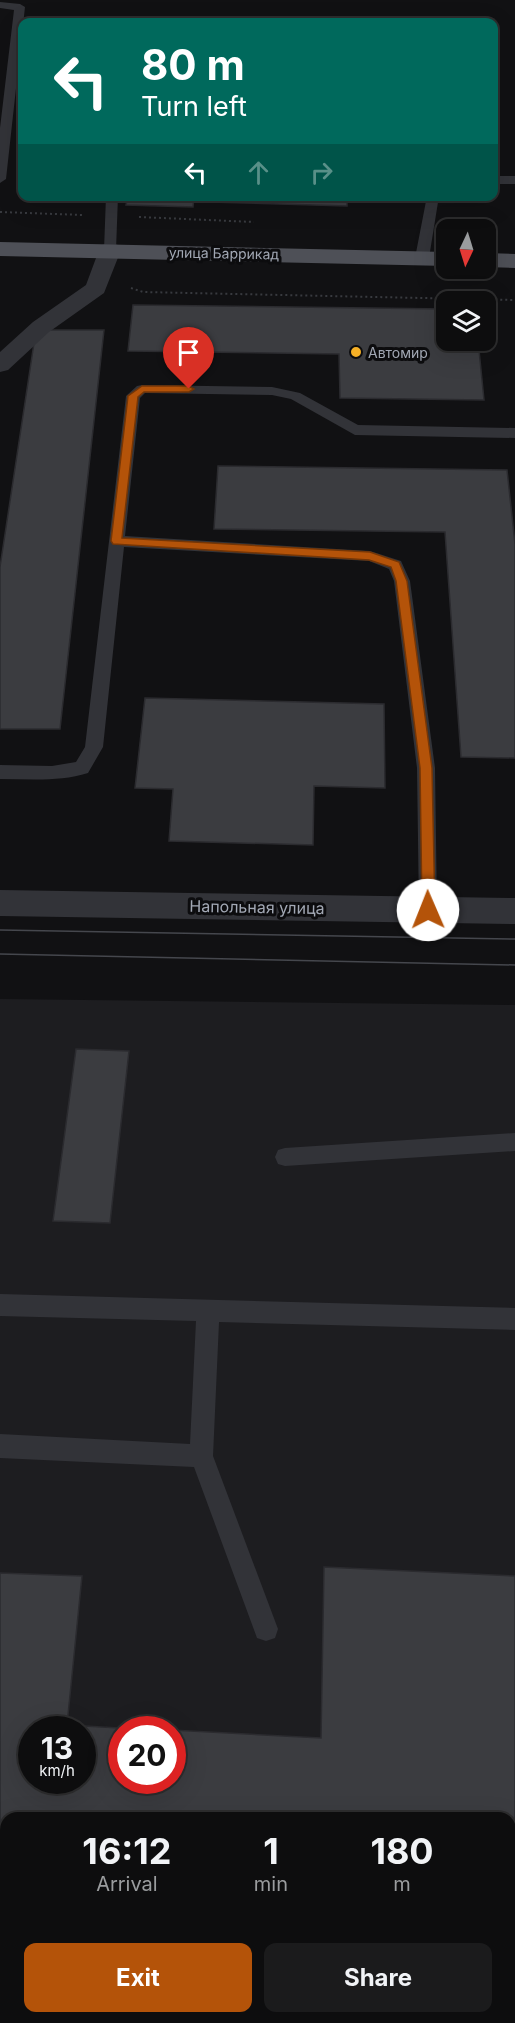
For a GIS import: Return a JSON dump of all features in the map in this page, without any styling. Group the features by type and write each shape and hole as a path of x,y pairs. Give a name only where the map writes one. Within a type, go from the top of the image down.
{"main road":[{"name":"улица Баррикад","path":"0,249 436,259"},
{"path":"496,260 515,261"}],"street":[{"path":"0,365 41,327 96,288 110,250"},
{"name":"Напольная улица","path":"0,903 515,911"}],"lane":[{"path":"0,5 20,7 19,18"},
{"path":"0,179 18,24"},
{"path":"498,180 515,180"},
{"path":"110,250 112,201"},
{"path":"422,258 432,201"},
{"path":"0,772 51,773 82,768 94,747 133,396 142,389 272,391 295,396 355,430 515,433"},
{"path":"117,541 370,556 395,565 402,581 426,768 428,910"},
{"path":"285,1157 515,1142"},
{"path":"0,1305 515,1319"},
{"path":"208,1310 201,1456 266,1629"},
{"path":"0,1446 201,1456"}],"path":[{"path":"0,212 264,222"},
{"path":"100,279 142,292 515,300"}],"shaded area":[{"path":"0,999 515,1005 515,1812 0,1812"}],"building":[{"path":"127,201 194,201 193,207 126,205"},
{"path":"347,201 347,206 210,202"},
{"name":"Автомир","path":"133,305 436,309 436,351 479,351 484,400 340,398 339,354 128,351"},
{"path":"36,330 104,330 60,729 0,729 0,567"},
{"path":"218,466 507,470 515,544 515,758 461,757 445,532 214,529"},
{"path":"145,698 384,704 385,788 314,786 313,845 169,841 173,789 135,788"},
{"path":"76,1049 129,1051 110,1223 53,1221"},
{"path":"324,1567 515,1576 515,1812 0,1812 0,1573 82,1576 68,1716 18,1716 18,1794 96,1794 96,1727 108,1727 108,1794 186,1794 186,1731 321,1738"}],"tram line":[{"path":"0,930 515,939"},
{"path":"0,954 515,965"}],"place":[{"name":"Автомир","path":"356,352"}],"route":[{"path":"189,389 142,389 133,396 117,541 370,556 395,565 402,581 426,768 428,910"}]}
